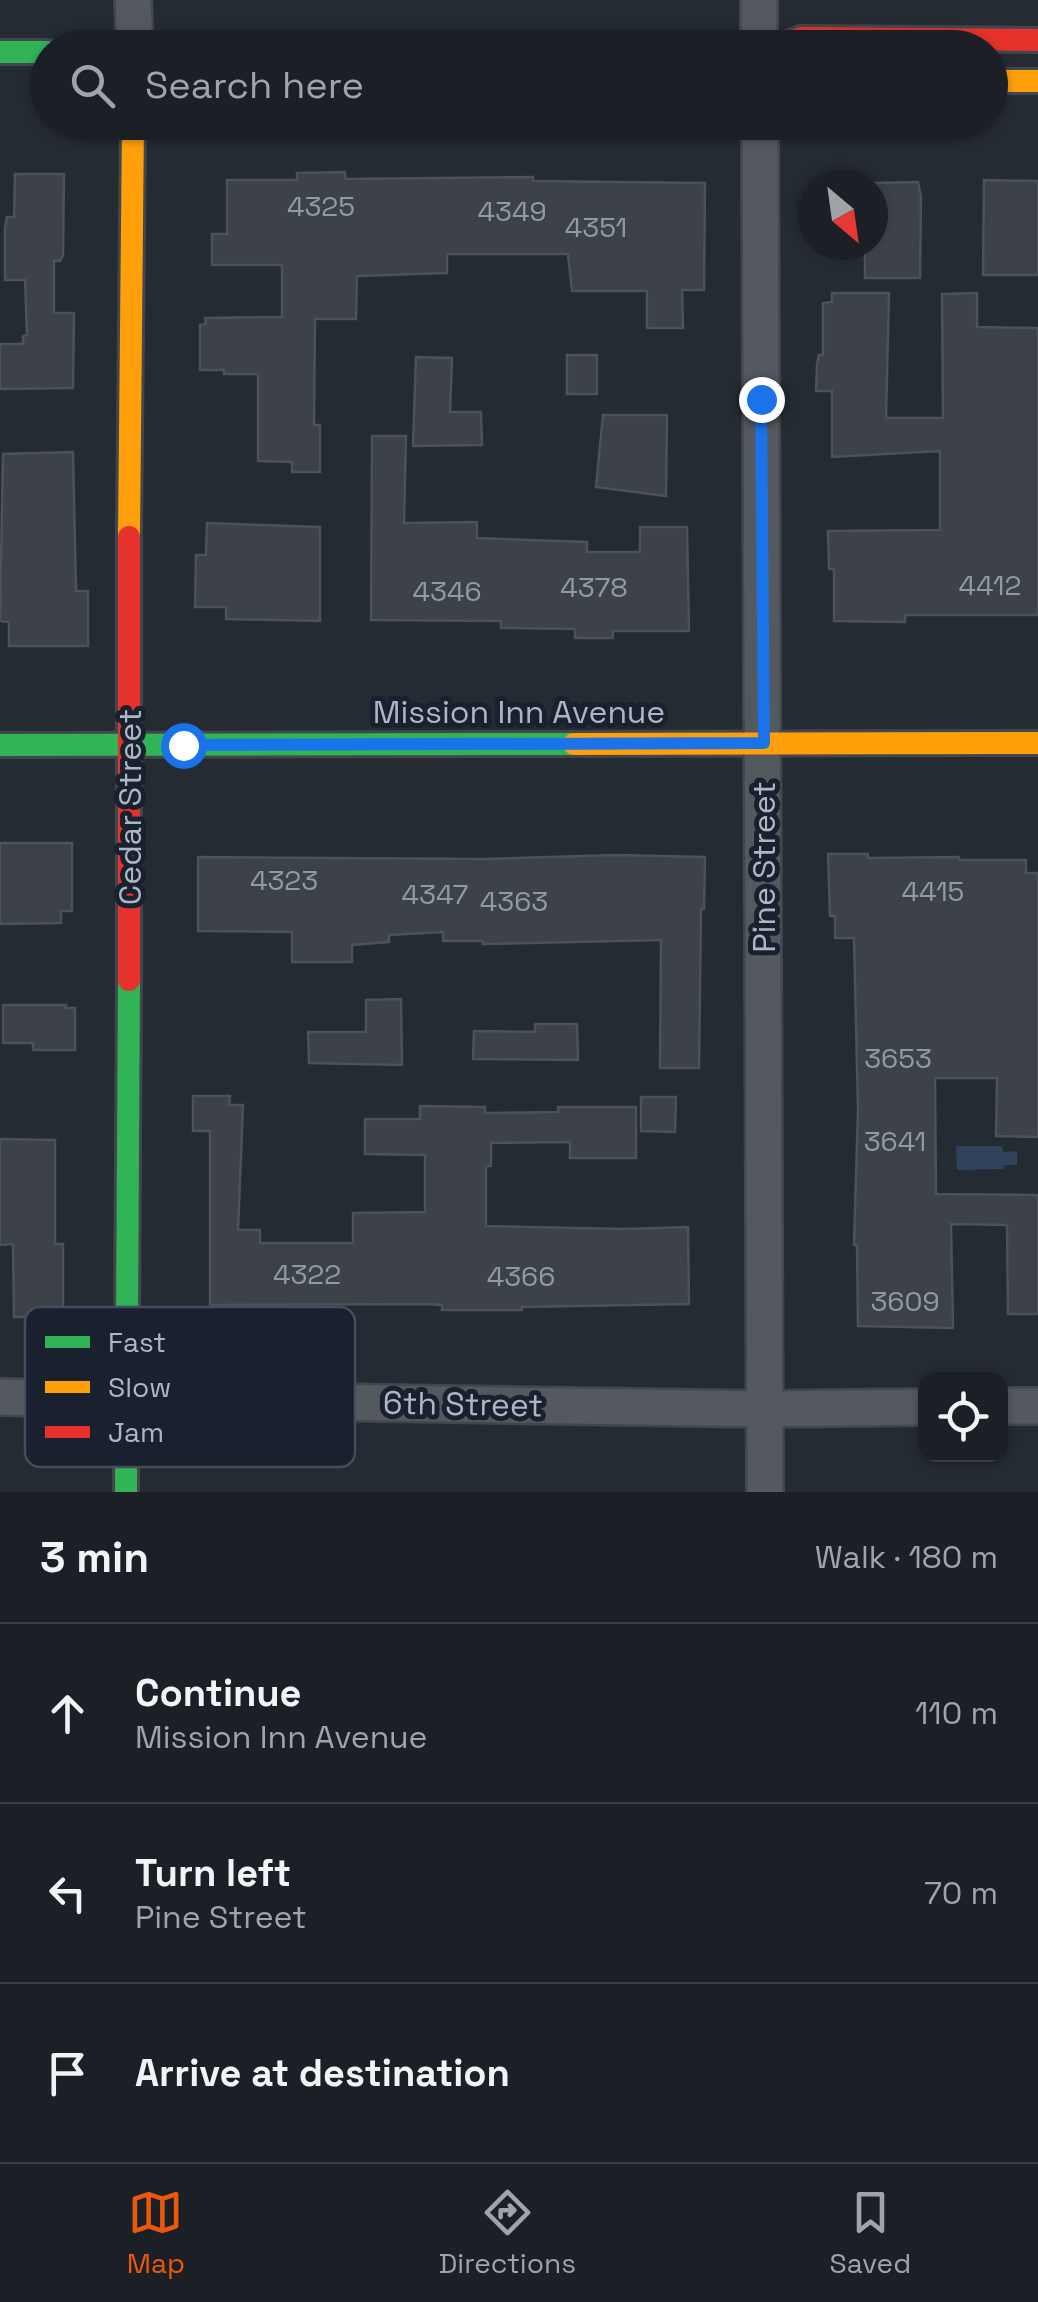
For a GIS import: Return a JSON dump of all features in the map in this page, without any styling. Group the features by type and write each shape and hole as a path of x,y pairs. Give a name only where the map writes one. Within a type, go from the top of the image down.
{"main road":[{"path":"1008,40 1038,40"},
{"path":"0,52 30,52"},
{"path":"1008,81 1038,81"},
{"name":"Cedar Street","path":"128,1307 131,746 128,400 133,140"},
{"name":"Mission Inn Avenue","path":"0,745 1038,743"},
{"name":"Cedar Street","path":"126,1467 126,1492"}],"street":[{"path":"133,0 134,30"},
{"path":"759,0 759,30"},
{"name":"Pine Street","path":"760,140 764,1492"},
{"name":"6th Street","path":"0,1397 25,1397"},
{"name":"6th Street","path":"355,1402 766,1409 918,1407"},
{"path":"1008,1406 1038,1406"}],"water":[{"path":"956,1146 1002,1146 1003,1152 1017,1151 1017,1165 957,1170"}],"building":[{"path":"345,172 345,179 533,177 533,181 705,183 704,290 682,290 683,328 647,328 647,291 572,291 568,254 447,254 447,273 357,276 356,319 315,319 314,425 320,425 320,472 292,472 292,462 258,461 258,374 200,370 200,325 206,324 205,318 282,317 282,265 212,265 212,234 227,234 227,180 297,180 297,173"},
{"path":"15,174 64,174 63,255 60,261 54,261 54,313 74,313 73,388 0,389 0,344 23,344 23,336 27,335 25,280 5,280 5,228 7,217 14,217"},
{"path":"984,180 1038,181 1038,275 983,275"},
{"path":"918,182 920,278 865,278 865,260 888,260 888,183"},
{"path":"832,293 889,293 886,418 943,418 942,294 977,293 977,327 1038,328 1038,615 905,615 905,622 834,621 834,569 829,569 828,531 940,530 940,451 832,457 832,391 816,391 817,364 819,355 823,355 823,303 832,302"},
{"path":"567,355 597,355 597,394 567,394"},
{"path":"416,357 452,358 450,412 481,412 482,445 413,446"},
{"path":"603,415 667,415 666,496 596,487"},
{"path":"372,436 406,436 404,523 477,522 477,538 587,542 587,552 640,552 640,527 687,527 689,631 613,631 613,638 575,638 575,629 501,628 501,621 371,620"},
{"path":"73,452 76,591 88,591 88,646 9,646 9,622 0,621 3,454"},
{"path":"207,523 320,527 320,621 226,619 226,607 195,607 196,555 206,555"},
{"path":"0,843 72,843 72,911 61,911 61,923 0,924"},
{"path":"828,854 1026,860 1026,873 1038,873 1038,1137 996,1136 997,1078 935,1078 936,1194 1038,1195 1038,1314 1008,1314 1007,1225 951,1224 953,1328 858,1326 854,1245 858,1110 854,938 835,938 835,916 830,916"},
{"path":"198,857 484,859 705,857 699,1068 660,1068 661,940 483,944 443,941 443,932 389,935 389,942 352,945 352,962 292,962 292,932 198,931"},
{"path":"401,999 402,1065 309,1063 308,1032 366,1032 366,1000"},
{"path":"3,1005 75,1008 75,1050 33,1050 33,1043 3,1043"},
{"path":"535,1024 577,1024 578,1060 473,1059 474,1031 535,1032"},
{"path":"193,1096 230,1096 229,1105 243,1105 238,1230 260,1230 260,1243 353,1243 353,1213 425,1212 425,1155 365,1154 365,1119 420,1119 420,1106 485,1107 485,1113 558,1112 558,1107 636,1107 636,1158 570,1158 570,1142 491,1143 491,1166 486,1166 486,1226 688,1227 689,1304 522,1310 442,1310 442,1305 428,1304 210,1305 210,1131 193,1131"},
{"path":"641,1097 676,1097 675,1132 641,1131"},
{"path":"0,1139 55,1140 55,1244 63,1244 63,1307 25,1307 25,1317 14,1317 13,1244 0,1245"}],"traffic: fast":[{"path":"0,52 30,52"},
{"path":"0,745 574,744"},
{"path":"127,1307 129,980"},
{"path":"126,1467 126,1492"}],"traffic: slow":[{"path":"1008,81 1038,81"},
{"path":"129,537 133,140"},
{"path":"574,744 1038,743"}],"traffic: jam":[{"path":"1008,40 1038,40"},
{"path":"129,537 129,980"}],"route":[{"path":"183,745 764,743 761,399"}]}
